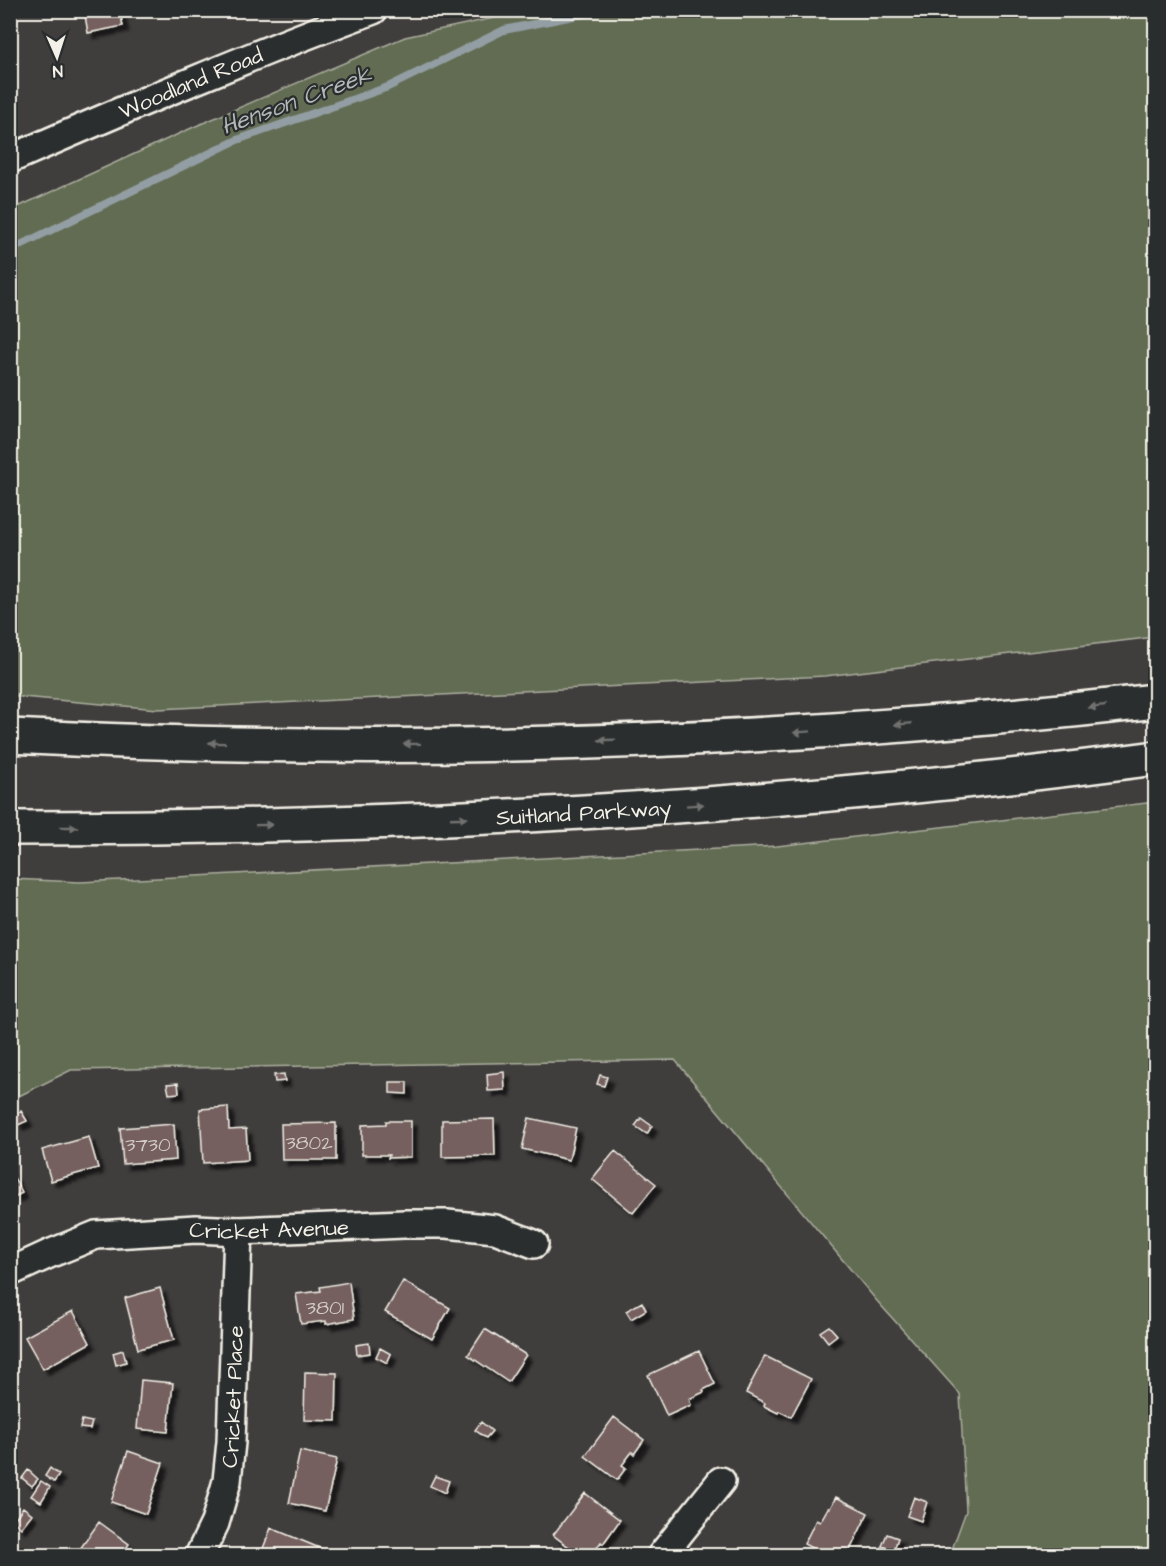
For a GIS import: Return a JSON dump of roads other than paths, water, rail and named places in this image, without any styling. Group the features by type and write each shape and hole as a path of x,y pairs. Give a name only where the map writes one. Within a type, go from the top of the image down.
{"highway":[{"path":"10,736 306,745 595,741 861,728 1155,701"},
{"name":"Suitland Parkway","path":"10,828 199,827 598,812 887,789 1155,758"}],"street":[{"name":"Woodland Road","path":"10,159 314,32 373,10"},
{"name":"Cricket Avenue","path":"10,1272 96,1235 196,1229 238,1231 447,1224 495,1229 534,1244"},
{"name":"Cricket Place","path":"199,1556 214,1523 227,1481 231,1442 238,1231"},
{"path":"661,1556 721,1481"}],"waterway":[{"name":"Henson Creek","path":"10,250 237,140 388,87 504,30 603,10"}]}
